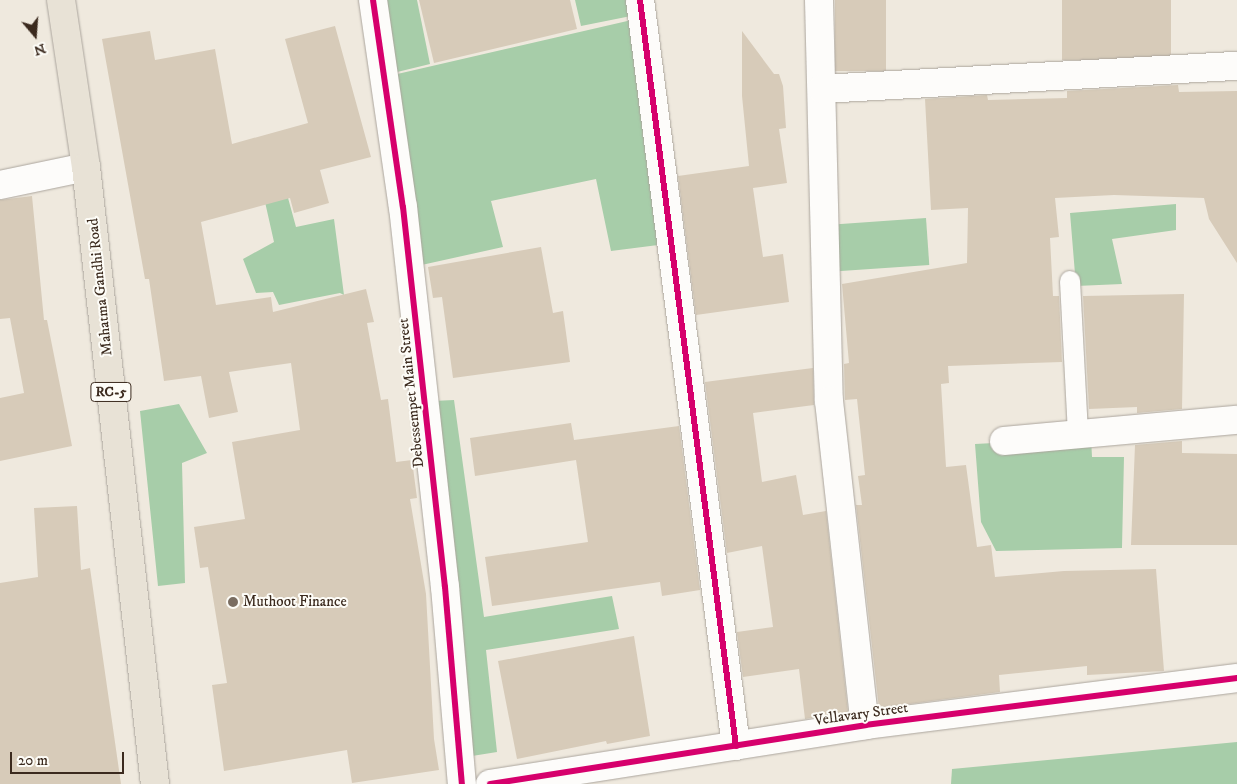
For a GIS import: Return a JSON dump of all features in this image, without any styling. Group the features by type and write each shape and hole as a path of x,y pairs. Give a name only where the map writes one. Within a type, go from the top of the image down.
{"main road":[{"name":"Mahatma Gandhi Road","path":"61,0 86,167 155,784"}],"street":[{"name":"Debessempet Main Street","path":"373,0 403,207 444,587 462,784"},
{"path":"640,0 736,746"},
{"path":"819,0 829,401 864,725"},
{"path":"822,88 1237,66"},
{"path":"0,185 86,167"},
{"path":"1004,441 1237,420"},
{"name":"Vellavary Street","path":"490,784 603,776 736,746 864,725 1237,678"}],"lane":[{"path":"1070,282 1078,434"}],"green space":[{"path":"379,0 417,0 430,64 389,74"},
{"path":"575,0 633,0 636,15 581,26"},
{"path":"636,19 666,244 611,251 596,179 491,201 503,247 417,266 393,75"},
{"path":"285,187 296,227 334,219 344,295 340,293 279,305 273,292 256,293 243,259 274,242 263,193"},
{"path":"1176,204 1176,230 1112,239 1122,284 1076,286 1070,213"},
{"path":"926,218 929,265 834,272 830,225"},
{"path":"454,400 484,617 612,596 619,629 486,650 497,752 472,756 433,401"},
{"path":"179,404 207,453 182,463 185,583 158,586 140,411"},
{"path":"1091,438 1092,457 1124,457 1122,548 996,551 981,522 975,444"},
{"path":"1237,742 1237,784 951,784 952,769"}],"building":[{"path":"419,0 570,0 577,29 434,63"},
{"path":"835,0 886,0 886,71 835,71"},
{"path":"1062,0 1171,0 1171,60 1062,60"},
{"path":"335,26 371,157 320,170 329,203 294,213 290,198 201,222 216,305 271,297 273,312 366,289 374,322 367,323 381,400 388,399 396,462 412,460 417,498 410,499 426,594 434,739 439,770 352,783 347,750 224,771 212,685 227,683 208,567 200,568 194,527 245,519 232,442 300,430 291,363 229,372 238,412 209,418 201,376 164,381 149,279 145,279 102,39 150,31 155,60 215,49 232,144 308,123 285,39"},
{"path":"742,31 774,74 779,74 783,86 786,128 779,129 787,183 753,188 763,257 783,254 789,302 696,315 678,176 749,166 742,96"},
{"path":"1178,85 1179,92 1237,91 1237,263 1209,219 1204,198 1114,195 1055,198 1059,237 1050,238 1053,296 1059,296 1062,362 948,366 949,383 941,384 946,467 966,465 977,547 991,545 995,577 1064,571 1156,569 1164,671 1087,675 1087,666 999,675 1000,692 879,708 856,505 862,505 858,476 865,475 857,399 845,400 844,364 849,363 842,284 967,263 968,208 931,210 925,99 987,95 988,100 1067,98 1067,91"},
{"path":"32,196 44,320 47,320 72,446 0,461 0,398 24,393 10,318 0,319 0,200"},
{"path":"541,247 553,313 563,311 570,362 453,378 442,297 433,298 428,267"},
{"path":"1184,294 1182,409 1137,413 1137,407 1089,409 1083,296"},
{"path":"813,368 814,405 753,413 762,482 796,475 803,515 826,511 848,712 805,719 799,669 743,677 737,632 773,627 762,546 727,553 705,382"},
{"path":"571,423 574,440 679,426 700,590 662,596 660,582 492,606 485,557 588,542 576,460 475,476 470,438"},
{"path":"1182,441 1182,453 1237,454 1237,545 1131,545 1135,445"},
{"path":"77,506 81,570 90,568 121,784 0,784 0,583 38,577 34,508"},
{"path":"634,636 650,736 607,744 606,741 517,759 498,661"}],"cycle path":[{"path":"373,0 403,207 445,587 462,784"},
{"path":"640,0 736,746"},
{"path":"490,784 865,725 1237,678"}],"place":[{"name":"Muthoot Finance","path":"233,602"}]}
